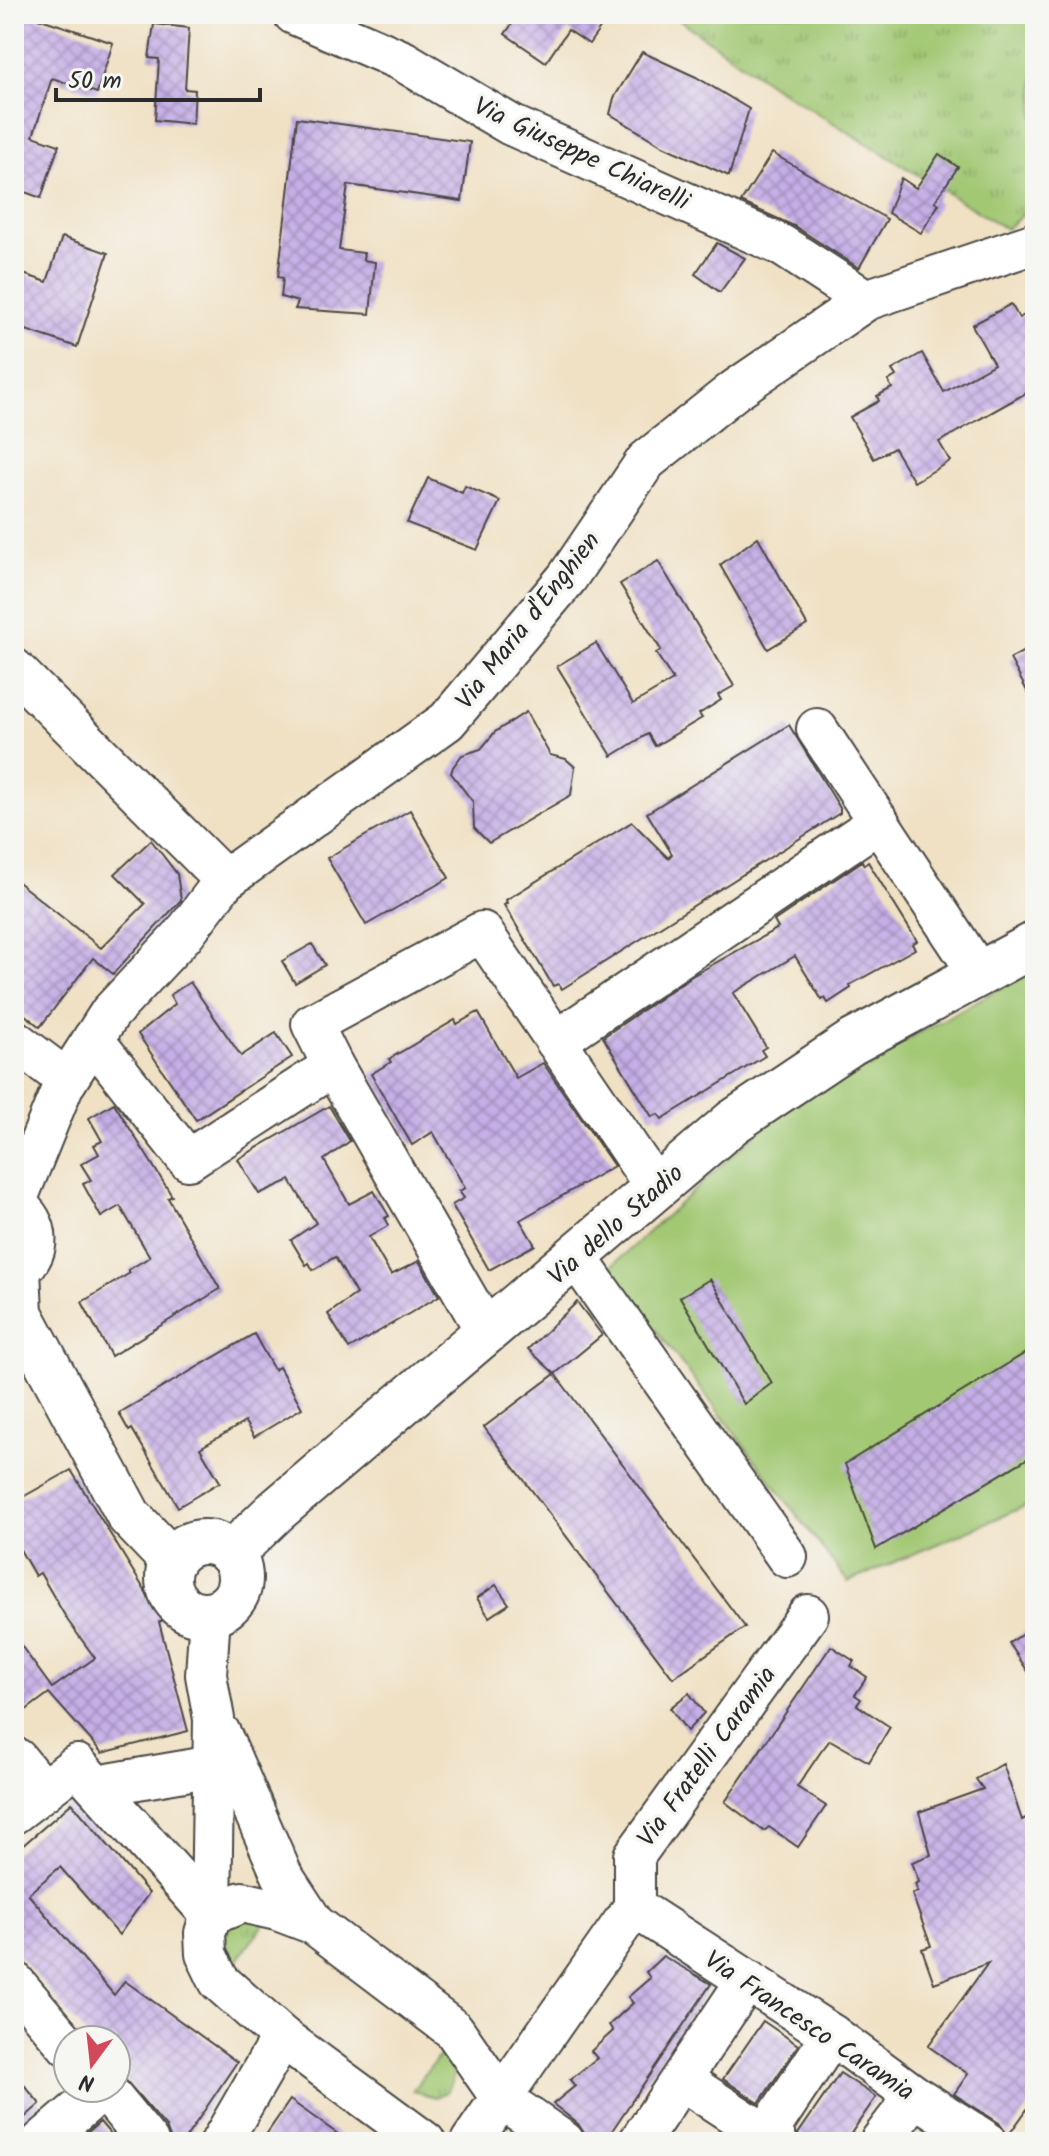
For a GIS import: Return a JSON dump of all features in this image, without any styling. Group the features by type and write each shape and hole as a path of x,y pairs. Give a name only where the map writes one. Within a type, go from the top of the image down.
{"main road":[{"name":"Via dello Stadio","path":"231,1554 276,1511 733,1122 851,1043 1035,944"},
{"path":"14,1206 23,1212 34,1231 32,1252 16,1270 20,1313 129,1516 172,1561"},
{"path":"200,1542 222,1546 231,1554 240,1574 236,1595 220,1611 210,1614 187,1610 171,1594 168,1572 180,1552 200,1542"}],"street":[{"name":"Via Giuseppe Chiarelli","path":"304,15 403,61 511,125 781,245 866,300"},
{"name":"Via Maria d'Enghien","path":"14,1206 67,1080 110,1013 183,935 225,880 447,721 567,578 646,461 735,390 866,300 1035,243"},
{"path":"14,669 225,880"},
{"path":"817,729 979,974"},
{"path":"556,1041 879,822"},
{"path":"487,1333 333,1066 312,1024 482,932 656,1188"},
{"path":"93,1039 188,1160 333,1066"},
{"path":"14,1040 67,1080"},
{"path":"576,1257 787,1557"},
{"path":"210,1614 206,1675 214,1719 211,1915 205,1933 206,1954 219,1981 282,2037 425,2142"},
{"name":"Via Fratelli Caramia","path":"634,1907 634,1856 808,1615"},
{"path":"214,1719 282,1875 314,1924"},
{"path":"17,1759 28,1802 77,1765 211,1915"},
{"path":"97,1786 213,1766"},
{"path":"211,1915 242,1902 277,1910 314,1924 454,2030 501,2098 564,2142"},
{"path":"471,2142 634,1907"},
{"name":"Via Francesco Caramia","path":"634,1907 832,2035 915,2096 987,2142"},
{"path":"639,2142 747,1980"},
{"path":"14,1982 52,2027"},
{"path":"682,2080 768,2140 832,2035"},
{"path":"221,2142 282,2037"},
{"path":"880,2142 915,2096"},
{"path":"41,2142 85,2104"},
{"path":"117,2104 148,2142"}],"green space":[{"path":"671,14 1034,14 1035,194 1032,207 1006,229 775,87"},
{"path":"1035,969 1035,1502 848,1582 609,1268 785,1107"},
{"path":"235,1918 266,1922 232,1967 224,1955 223,1942"},
{"path":"443,2051 451,2060 454,2070 447,2092 436,2097 412,2091"}],"building":[{"path":"14,14 26,14 113,43 97,93 52,78 33,136 59,145 41,198 14,188"},
{"path":"519,14 610,14 589,44 568,30 546,62 505,34"},
{"path":"154,24 189,28 185,89 195,90 193,124 155,120 159,59 149,58"},
{"path":"642,52 696,77 749,109 729,176 663,146 610,114 614,98"},
{"path":"297,118 470,142 462,201 348,185 339,250 364,253 363,260 375,262 370,314 295,309 298,302 281,297 283,278 278,277"},
{"path":"772,153 887,219 859,268 794,226 741,202"},
{"path":"939,154 958,167 935,201 939,204 921,233 888,213 901,178 916,188"},
{"path":"62,237 108,253 77,347 14,326 14,271 47,282"},
{"path":"717,243 745,258 720,292 695,274"},
{"path":"1011,304 1019,318 1035,309 1035,388 939,442 950,461 914,482 894,448 874,459 850,417 879,401 877,396 892,388 888,381 896,376 892,370 922,353 944,392 994,364 972,325"},
{"path":"428,478 462,493 465,486 500,501 477,550 407,523"},
{"path":"758,537 807,625 768,649 720,565"},
{"path":"658,561 734,686 718,695 721,700 699,714 702,718 655,746 648,734 612,756 557,666 596,643 633,704 673,680 656,653 661,650 620,584"},
{"path":"1035,645 1035,706 1010,659"},
{"path":"526,712 550,755 566,759 575,767 571,795 489,843 474,828 473,802 451,773 462,755 481,749 495,732"},
{"path":"789,725 840,808 840,813 562,989 558,984 553,986 504,905 506,900 632,822 668,858 672,854 647,813"},
{"path":"410,810 449,878 366,925 327,858"},
{"path":"151,840 177,874 181,900 113,974 93,958 40,1027 14,1006 14,879 101,948 145,904 115,874"},
{"path":"862,861 864,865 868,862 917,941 912,944 915,949 850,985 851,988 828,1003 825,998 822,1000 795,956 733,993 766,1047 761,1050 765,1056 662,1119 658,1114 652,1117 603,1037 692,976 778,928 774,921"},
{"path":"312,944 325,965 295,983 282,961"},
{"path":"190,982 241,1056 276,1033 292,1057 196,1120 138,1034 175,1004 170,995"},
{"path":"478,1012 516,1078 543,1063 614,1166 520,1220 535,1245 489,1270 452,1205 464,1198 459,1191 465,1188 433,1132 412,1145 371,1074 391,1062 389,1059 455,1020 457,1024"},
{"path":"114,1103 172,1196 168,1198 220,1289 111,1356 82,1302 150,1257 120,1206 101,1217 83,1184 91,1180 81,1164 99,1154 94,1145 102,1141 89,1118"},
{"path":"329,1106 350,1141 324,1160 349,1204 374,1191 389,1216 385,1218 389,1225 369,1237 391,1275 419,1261 439,1296 349,1349 328,1314 356,1294 335,1257 313,1270 309,1263 306,1265 291,1240 316,1223 290,1180 259,1194 238,1159"},
{"path":"710,1279 772,1383 744,1404 680,1297"},
{"path":"577,1302 602,1335 555,1374 528,1349"},
{"path":"254,1334 274,1370 279,1367 302,1408 254,1437 245,1422 200,1448 220,1482 178,1507 132,1429 129,1431 119,1413"},
{"path":"1035,1347 1035,1454 876,1549 845,1464"},
{"path":"555,1374 745,1627 673,1678 484,1427"},
{"path":"71,1470 163,1620 159,1622 188,1731 102,1753 49,1693 14,1719 14,1636 52,1688 95,1658 68,1621 40,1573 35,1576 14,1539 14,1502"},
{"path":"496,1585 509,1604 489,1617 477,1598"},
{"path":"1035,1626 1035,1682 1009,1643"},
{"path":"831,1646 854,1661 851,1666 867,1677 855,1695 861,1699 857,1705 890,1727 869,1762 830,1740 820,1753 797,1787 826,1806 798,1847 769,1827 764,1831 725,1802"},
{"path":"689,1693 704,1713 687,1731 670,1708"},
{"path":"1003,1764 1022,1820 1028,1817 1035,1835 1035,2098 1008,2136 999,2123 954,2094 968,2074 928,2046 988,1963 934,1983 922,1949 931,1946 912,1894 918,1892 915,1884 919,1882 912,1862 931,1855 919,1812 983,1789 976,1779"},
{"path":"72,1803 149,1893 119,1935 60,1867 28,1894 114,1995 125,1981 237,2062 183,2142 171,2140 166,2127 132,2088 132,2024 76,2024 14,1950 14,1853"},
{"path":"663,1956 711,1984 604,2142 590,2142 578,2124 553,2104 575,2086 570,2080 597,2058 591,2051 613,2031 609,2025 633,2003 628,1997 650,1978 646,1972"},
{"path":"763,2021 798,2045 759,2103 723,2079"},
{"path":"14,2073 40,2104 14,2127"},
{"path":"840,2073 876,2097 845,2142 800,2142 798,2134"},
{"path":"290,2100 349,2142 261,2142"},
{"path":"100,2122 117,2142 76,2142"}]}
